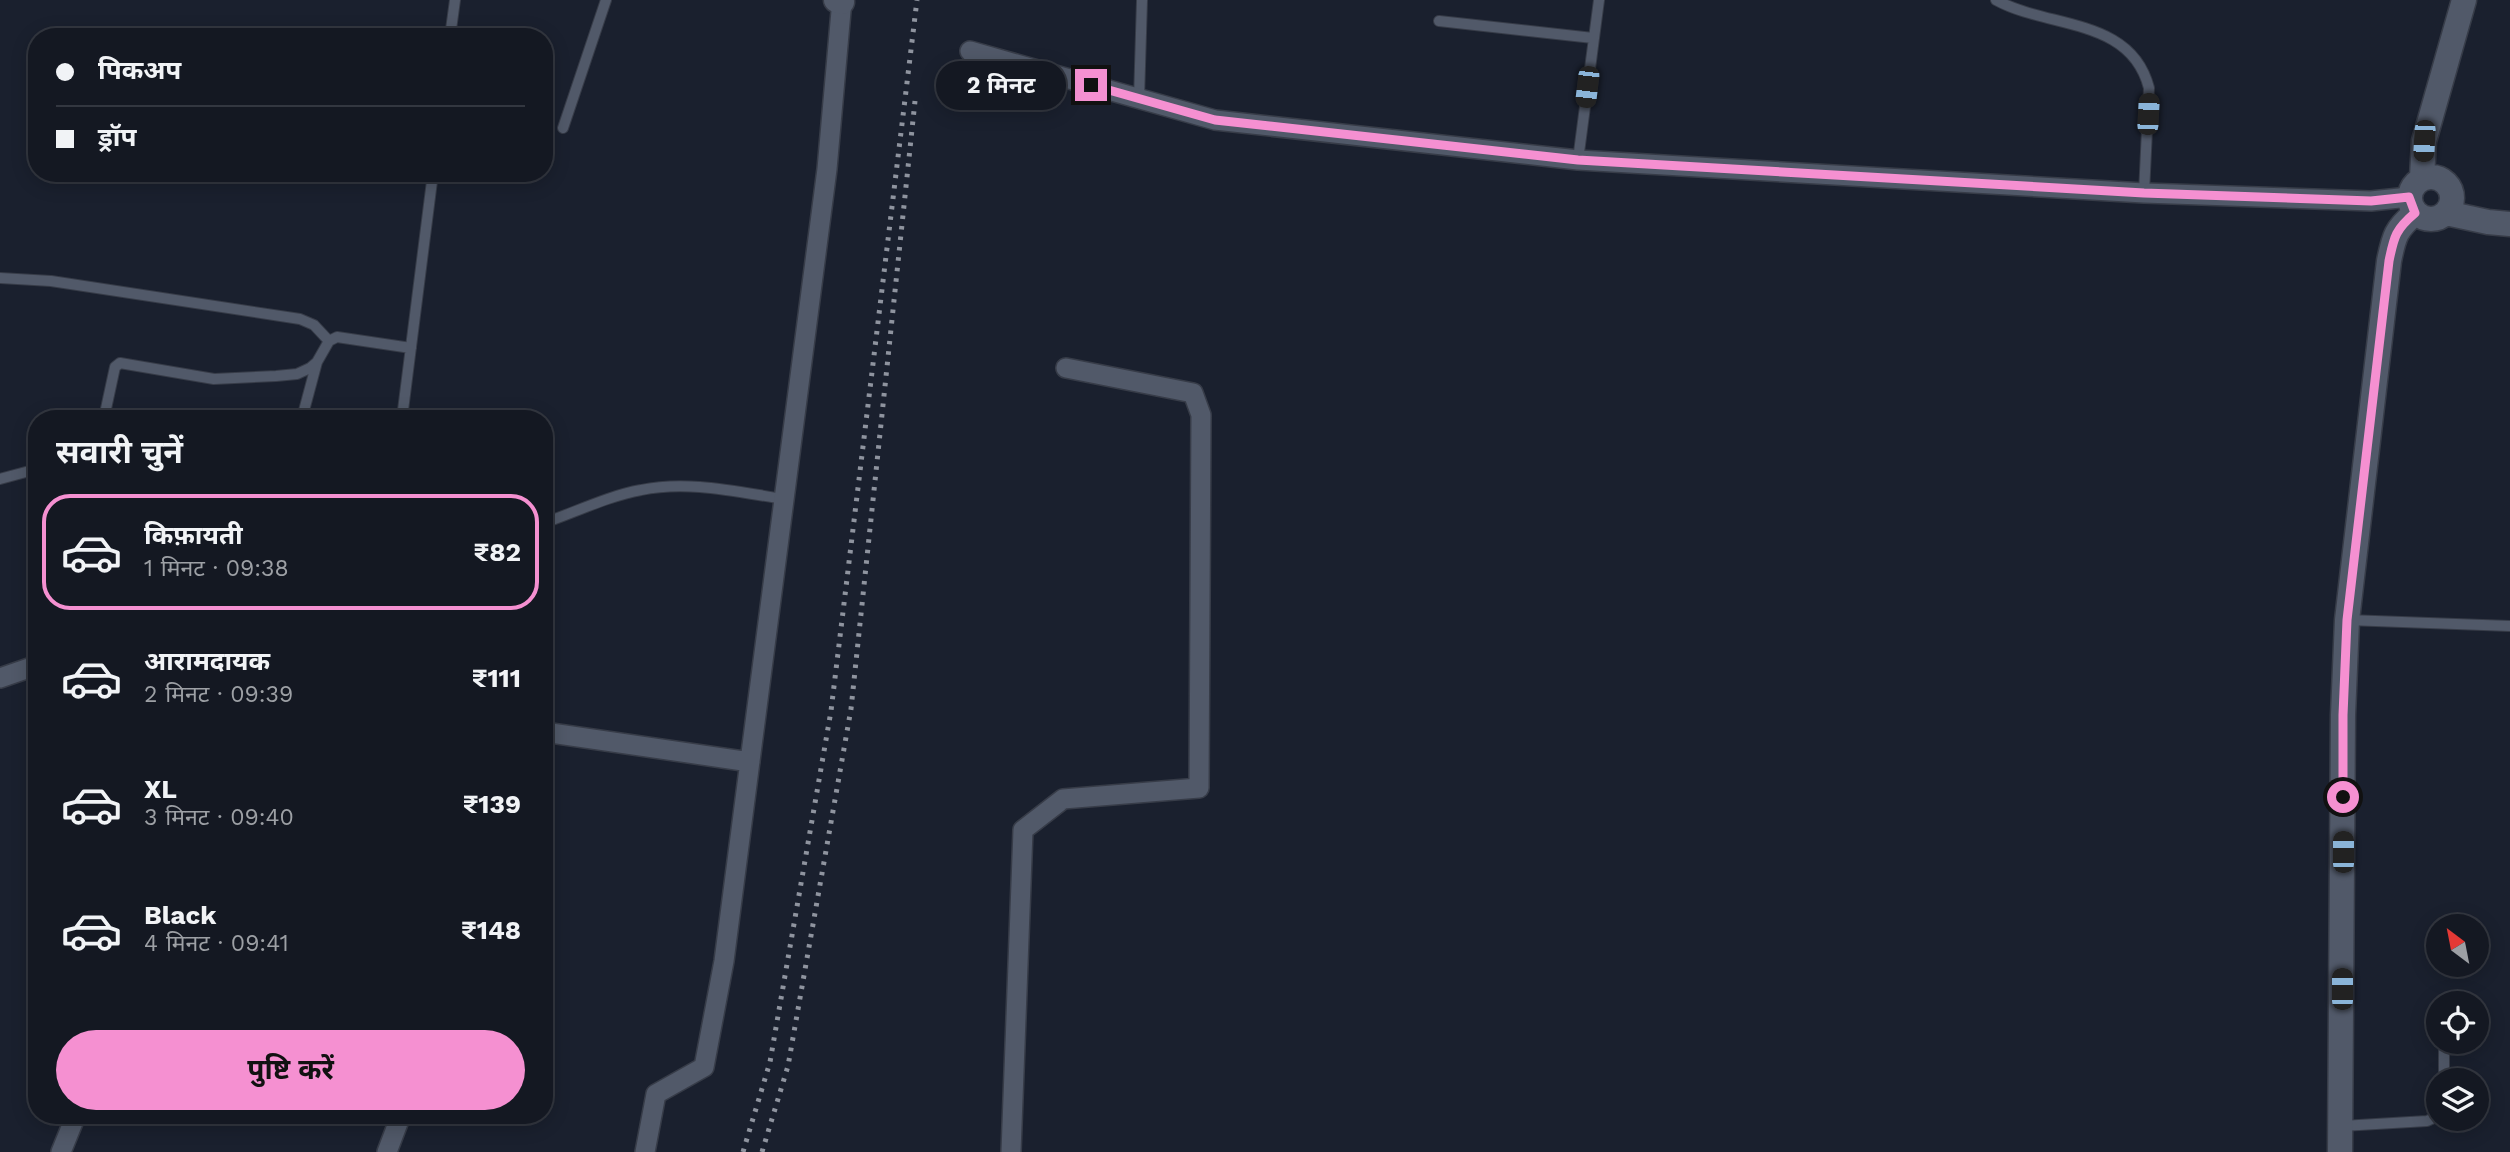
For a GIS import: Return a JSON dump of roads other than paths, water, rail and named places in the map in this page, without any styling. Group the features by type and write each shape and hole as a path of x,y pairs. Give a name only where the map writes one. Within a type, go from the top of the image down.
{"street":[{"path":"2340,1152 2343,715 2347,620 2389,261 2394,238 2415,196 2424,141 2464,0"},
{"path":"645,1152 656,1094 704,1067 724,961 827,169 840,1"},
{"path":"970,51 1215,120 1578,160 2144,193 2371,201 2415,196 2439,178 2448,201 2499,223"},
{"path":"2415,196 2422,218 2431,219 2448,201"},
{"path":"1011,1152 1023,830 1063,799 1199,788 1201,415 1193,393 1066,368"},
{"path":"0,678 28,668"},
{"path":"553,733 750,762"},
{"path":"61,1152 72,1124"},
{"path":"387,1152 398,1124"}],"lane":[{"path":"451,28 455,0"},
{"path":"563,128 606,0"},
{"path":"1139,99 1142,0"},
{"path":"1578,160 1599,0"},
{"path":"1996,0 2018,10 2090,30 2119,42 2133,54 2145,72 2150,88 2144,193"},
{"path":"1439,21 1593,38"},
{"path":"403,410 432,182"},
{"path":"0,278 51,281 300,318 314,325 329,341"},
{"path":"304,410 317,362 329,341 341,337 411,348"},
{"path":"106,410 113,372 120,363 214,379 297,374 317,362"},
{"path":"0,480 28,472"},
{"path":"553,520 639,490 663,486 712,488 784,499"},
{"path":"2347,620 2510,626"},
{"path":"2342,1126 2426,1121"}],"railway":[{"path":"743,1152 770,1062 831,711 917,0"},
{"path":"762,1152 788,1066 851,709 915,101"}]}
